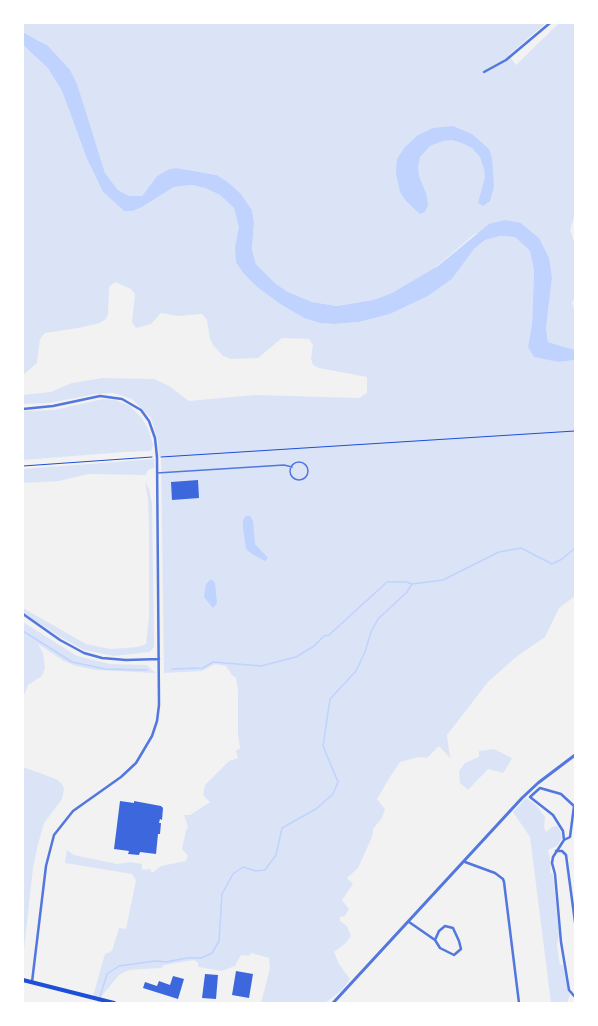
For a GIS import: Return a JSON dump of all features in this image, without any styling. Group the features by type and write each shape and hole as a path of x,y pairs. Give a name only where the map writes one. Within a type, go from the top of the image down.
{"main road":[{"path":"23,980 114,1003"}],"street":[{"path":"484,72 506,60 550,23"},
{"path":"23,409 53,406 100,396 122,399 141,410 149,421 155,438 157,457 159,713 152,736 145,750 125,774 73,811 54,836 46,866 32,983"},
{"path":"23,614 60,640 84,652 102,658 126,660 159,659"},
{"path":"333,1003 532,788 575,754"},
{"path":"564,840 562,831 553,815 530,797 540,788 561,794 574,806 570,837 564,840 556,851 552,857 552,863 555,874 561,942 570,990 575,997"},
{"path":"556,851 562,851 566,855 575,922"},
{"path":"465,862 495,873 502,878 504,882 519,1003"},
{"path":"409,922 435,940 440,948 454,955 461,949 453,928 445,926 439,930 435,940"}],"lane":[{"path":"157,473 284,465 292,467 298,463 304,464 308,471 306,477 301,480 293,478 291,473 292,467"}],"path":[{"path":"23,466 575,431"}],"shaded area":[{"path":"23,23 546,23 509,55 516,65 559,23 575,23 575,214 570,230 575,241 575,297 572,303 575,312 575,350 548,342 546,328 552,278 539,238 521,223 475,234 425,276 392,293 373,300 337,306 312,302 288,292 276,284 256,264 252,250 254,222 252,210 241,194 217,175 176,168 169,169 157,176 142,196 129,196 118,190 105,173 96,145 40,41 23,32"},
{"path":"23,45 49,68 62,91 87,159 103,192 124,211 133,211 142,207 174,187 192,185 205,188 220,195 234,208 240,227 235,247 244,274 257,287 280,304 304,318 320,323 334,324 359,322 390,314 428,296 452,279 474,249 485,240 500,236 515,237 530,251 534,271 532,324 528,347 559,362 575,360 575,596 559,608 545,637 516,657 488,682 447,735 450,758 440,747 438,747 427,758 418,757 400,762 390,777 377,799 385,809 382,818 373,829 372,837 358,868 347,878 353,884 342,900 349,909 345,916 340,917 340,921 347,926 351,936 345,944 334,952 339,964 350,979 342,990 325,1003 261,1003 270,968 269,958 251,953 249,956 241,955 235,966 222,971 198,967 198,963 194,960 164,965 161,968 129,970 119,975 101,997 93,996 105,954 112,951 119,928 126,929 136,880 132,874 65,863 67,850 74,855 117,864 131,862 142,864 142,870 150,869 152,873 161,866 186,861 188,856 182,849 188,827 184,815 190,815 210,802 203,795 205,785 229,761 238,758 236,751 240,748 238,735 238,691 236,678 226,666 215,664 202,671 164,673 161,459 164,456 159,456 158,441 151,418 132,399 113,393 96,394 49,403 23,404 23,395 51,392 72,383 103,378 154,379 169,386 189,401 254,395 359,398 367,393 367,377 319,368 313,365 311,359 313,345 309,339 282,338 258,358 231,359 223,356 213,345 210,339 207,320 202,314 178,316 161,313 151,324 136,328 132,322 135,294 131,289 115,282 109,287 108,314 106,319 100,323 45,333 40,339 37,363 23,375"},
{"path":"103,399 115,400 130,406 142,418 149,431 153,445 151,451 23,460 23,411 54,410"},
{"path":"154,459 154,468 148,470 146,475 88,474 59,481 23,483 23,469"},
{"path":"145,482 149,489 152,503 154,647 150,652 114,656 84,650 23,613 23,608 86,644 110,649 138,647 146,644 149,617 149,529 148,498"},
{"path":"23,622 77,656 110,664 147,665 155,673 96,670 76,666 64,661 38,644 43,653 45,668 42,676 28,685 23,698"},
{"path":"494,749 512,758 506,769 503,773 488,769 468,790 460,783 459,771 465,763 479,757 479,751"},
{"path":"23,767 56,779 62,784 64,789 62,799 44,823 38,844 33,868 23,959"},
{"path":"526,798 536,805 545,817 544,827 546,832 552,827 557,826 561,832 562,838 557,846 548,850 551,864 550,872 553,874 559,934 557,945 559,960 560,965 563,965 570,995 567,1003 551,1003 530,837 513,812"}],"water":[{"path":"23,32 48,46 70,70 77,84 105,173 118,190 129,196 142,196 157,176 169,169 176,168 217,175 241,194 252,210 254,222 252,250 256,264 276,284 288,292 312,302 337,306 373,300 392,293 438,266 489,224 505,220 521,223 539,238 549,258 552,278 546,328 548,342 575,350 575,360 559,362 534,357 528,347 532,324 534,271 530,251 515,237 500,236 485,240 474,249 452,279 428,296 390,314 359,322 334,324 320,323 304,318 280,304 257,287 244,274 236,262 235,247 239,227 234,208 220,195 205,188 192,185 174,187 142,207 133,211 124,211 103,192 87,159 62,91 48,68 23,45"},
{"path":"453,126 472,134 489,149 492,158 494,187 490,201 483,206 478,203 485,177 480,157 472,148 462,143 452,140 443,141 430,146 420,157 418,167 419,176 427,196 428,205 425,212 420,214 406,201 400,192 396,173 397,159 405,147 418,135 433,128"},
{"path":"246,516 250,516 253,521 255,544 268,558 265,561 246,549 243,520"},
{"path":"211,579 215,583 217,603 213,608 204,597 206,584"}],"building":[{"path":"198,480 199,498 172,500 171,482"},
{"path":"120,801 134,803 134,801 161,806 163,808 162,820 160,819 159,823 161,823 160,834 158,834 156,854 140,852 139,855 128,854 129,851 114,849"},
{"path":"236,971 253,974 249,998 232,995"},
{"path":"205,974 218,975 216,999 202,998"},
{"path":"173,976 184,979 178,999 143,988 145,982 157,986 159,981 170,985"}],"waterway":[{"path":"98,1003 107,974 119,966 155,961 166,962 187,958 201,958 212,953 219,941 222,894 233,874 243,867 256,871 265,870 276,855 282,828 316,809 333,794 338,782 323,746 330,699 356,671 365,652 371,632 378,619 407,592 412,584 443,580 499,552 521,548 552,564 562,559 575,548"},
{"path":"172,669 203,668 213,662 261,666 296,657 314,646 324,636 329,635 387,582 406,582 412,584"},
{"path":"23,631 72,662 105,669 147,670"}]}
